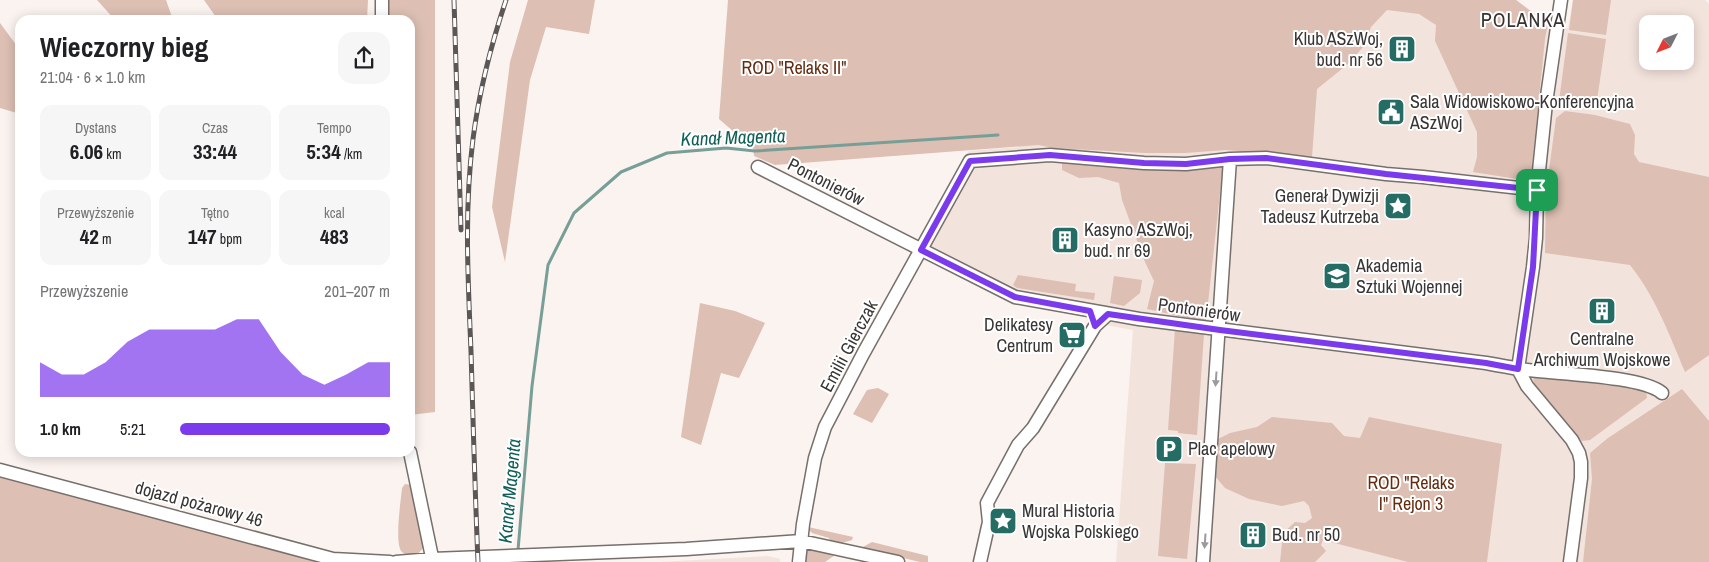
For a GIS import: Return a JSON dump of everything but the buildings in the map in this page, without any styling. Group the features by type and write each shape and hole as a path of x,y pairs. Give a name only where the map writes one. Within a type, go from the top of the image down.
{"street":[{"path":"382,0 382,15"},
{"path":"1561,0 1546,103 1537,190 1533,267 1518,369 1527,386 1572,440 1579,453 1581,478 1570,562"},
{"name":"Emilii Gierczak","path":"799,562 815,458 821,438 863,354 970,161 1050,155 1144,163 1186,164 1230,159"},
{"path":"1203,562 1230,159 1266,158 1386,174 1537,190"},
{"name":"Pontonierów","path":"758,168 1015,297 1108,314 1220,330 1645,384 1662,393"},
{"path":"1090,311 1095,326"},
{"path":"980,562 989,522 988,503 1018,445 1033,428 1095,326 1108,314"},
{"path":"411,457 432,560"},
{"name":"dojazd pożarowy 46","path":"0,470 333,559 390,562"},
{"path":"396,562 686,549 801,540 898,562"}],"shaded area":[{"name":"Akademia Sztuki Wojennej","path":"1014,0 1516,0 1548,24 1568,28 1573,0 1705,0 1709,4 1709,562 1116,562 1133,330 1089,322 1083,313 1016,301 916,251 969,151 1019,147"},
{"path":"768,556 780,559 780,562 660,562"}],"green space":[{"path":"97,0 166,0 171,15 110,15"},
{"path":"204,0 368,0 367,15 214,15"},
{"path":"387,0 435,0 435,412 415,414 415,15 387,15"},
{"path":"528,0 595,0 589,34 546,27 530,80 505,262 492,207 510,62"},
{"name":"ROD \"Relaks II\"","path":"728,0 1516,0 1548,24 1531,175 1523,180 1473,172 1477,157 1477,132 1435,41 1436,25 1419,14 1387,10 1371,27 1364,46 1348,64 1317,89 1312,157 1226,150 1145,153 1054,148 1038,145 775,165 754,156 752,139 742,139 719,119"},
{"path":"1573,0 1611,0 1606,35 1569,30"},
{"path":"0,23 15,43 15,112 0,108"},
{"path":"1568,33 1606,39 1596,107 1559,101"},
{"path":"1565,111 1595,115 1630,124 1635,135 1634,154 1639,162 1709,177 1709,355 1685,372 1655,303 1630,265 1545,253 1546,192 1556,118"},
{"path":"1062,162 1163,169 1223,166 1206,322 1147,309 1154,281 1122,200 1119,183 1098,177 1079,178 1062,170"},
{"path":"1018,275 1076,284 1075,291 1095,293 1094,300 1017,288 1013,285"},
{"path":"1114,276 1142,280 1140,293 1124,306 1110,303"},
{"path":"700,303 735,311 765,323 739,378 721,373 701,445 681,437"},
{"path":"1175,329 1203,332 1204,334 1197,435 1168,430"},
{"path":"1533,376 1646,390 1647,398 1590,440 1582,441 1534,385"},
{"path":"878,388 889,394 872,423 853,414 867,390"},
{"path":"1682,389 1709,421 1709,562 1583,562 1592,479 1590,453 1608,438"},
{"name":"ROD \"Relaks I\" Rejon 3","path":"1272,417 1332,423 1344,436 1360,438 1369,417 1502,444 1487,562 1408,562 1323,540 1321,545 1326,551 1315,562 1280,562 1283,533 1295,522 1305,523 1312,518 1309,506 1304,501 1282,506 1249,499 1225,488 1214,475 1214,441 1230,433 1257,427"},
{"path":"1165,463 1196,464 1187,559 1158,556"},
{"path":"0,476 324,562 0,562"},
{"path":"405,484 412,485 424,547 417,555 409,555 402,552 398,540 399,511 402,488"},
{"path":"808,527 853,537 852,540 842,543 812,533"},
{"path":"872,542 928,556 928,562 920,562 861,548"},
{"path":"811,548 838,553 825,562 802,562 805,553"}],"waterway":[{"name":"Kanał Magenta","path":"517,562 532,386 548,265 574,213 621,172 667,153 726,148 755,151 998,135"}],"railway":[{"path":"454,0 461,230"},
{"path":"478,562 468,271 468,192 473,139 482,86 506,0"}],"place":[{"name":"Klub ASzWoj, bud. nr 56","path":"1402,49"},
{"name":"Sala Widowiskowo-Konferencyjna ASzWoj","path":"1391,112"},
{"name":"Generał Dywizji Tadeusz Kutrzeba","path":"1398,206"},
{"name":"Kasyno ASzWoj, bud. nr 69","path":"1065,240"},
{"name":"Akademia Sztuki Wojennej","path":"1337,276"},
{"name":"Centralne Archiwum Wojskowe","path":"1602,311"},
{"name":"Delikatesy Centrum","path":"1072,335"},
{"name":"Plac apelowy","path":"1169,449"},
{"name":"Mural Historia Wojska Polskiego","path":"1003,521"},
{"name":"Bud. nr 50","path":"1253,535"}],"district":[{"name":"POLANKA","path":"1523,20"}],"route":[{"path":"1050,155 1144,163 1186,164 1230,159 1266,158 1386,174 1537,190 1533,267 1518,369 1486,363 1108,314 1095,326 1090,311 1015,297 921,250 970,161 1050,155"}]}
